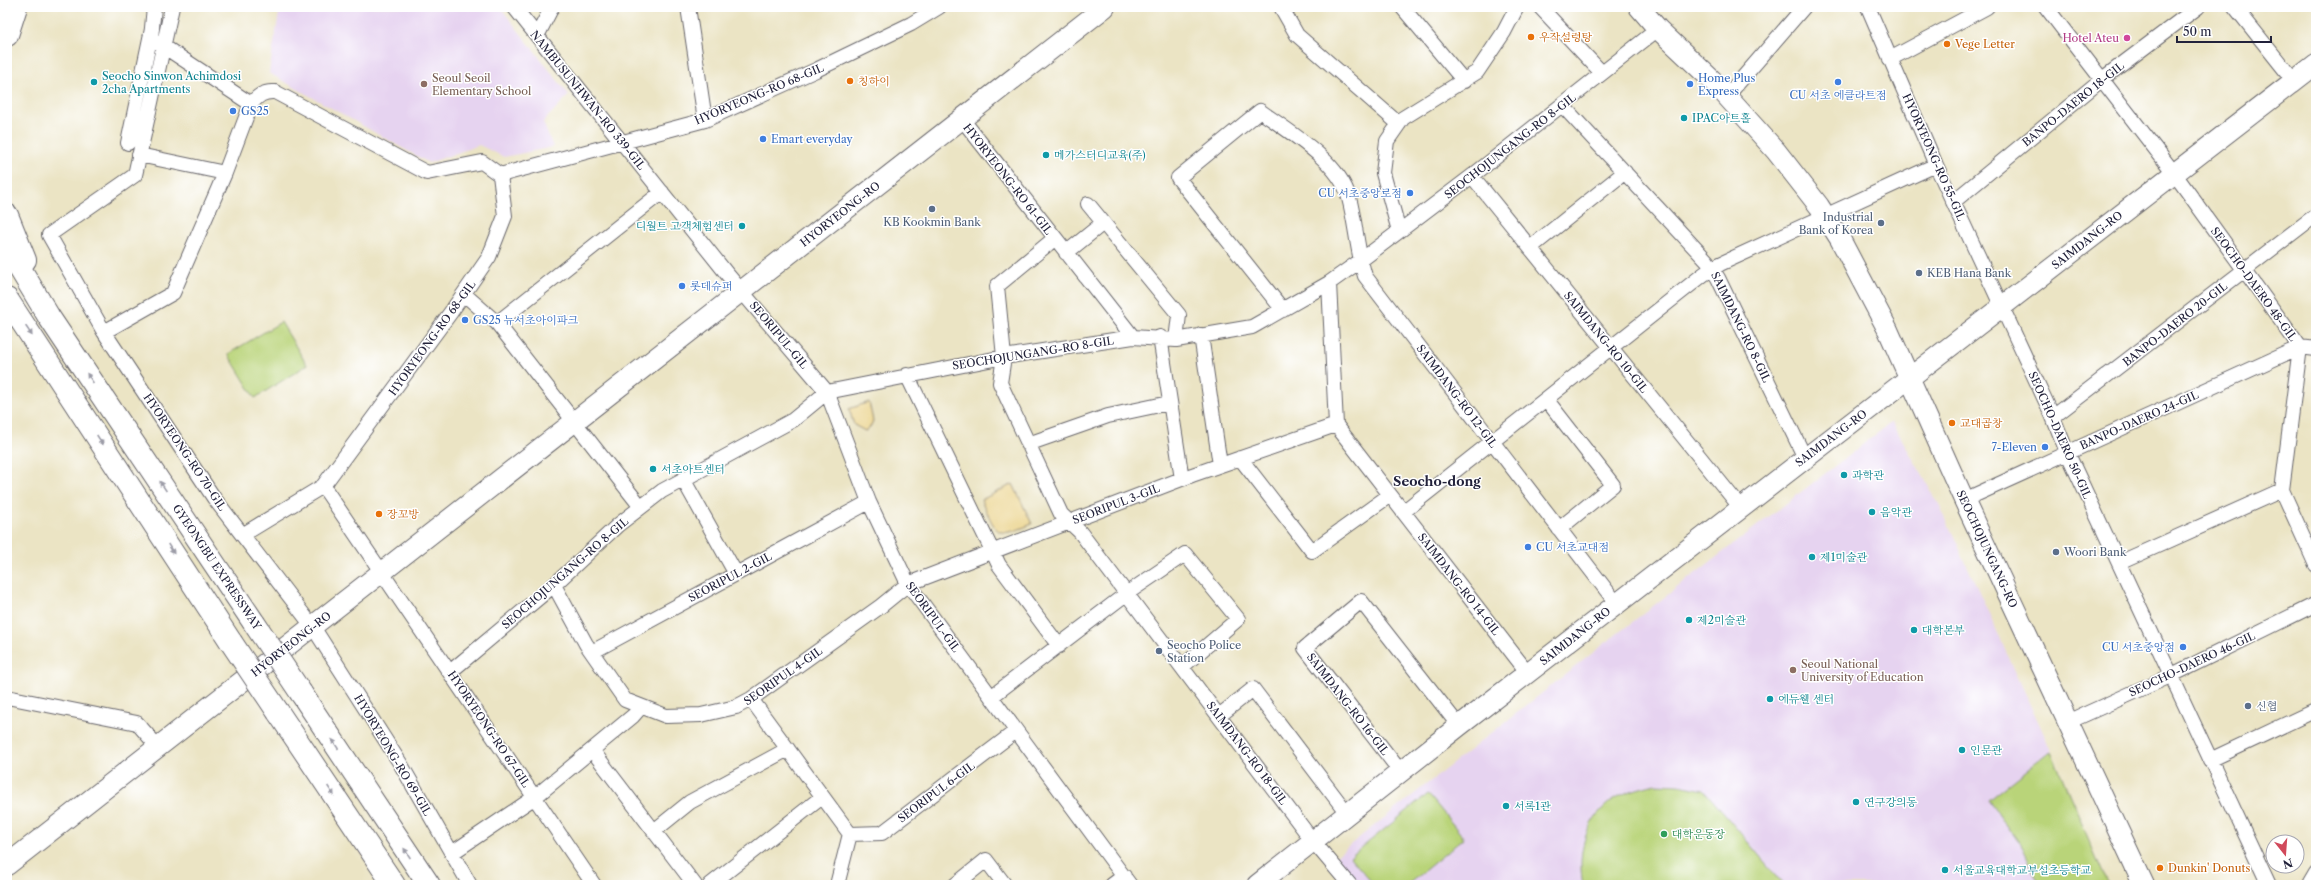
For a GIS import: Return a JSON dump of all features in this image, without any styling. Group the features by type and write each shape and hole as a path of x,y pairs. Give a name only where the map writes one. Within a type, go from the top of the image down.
{"highway":[{"path":"7,35 16,7"},
{"path":"7,215 49,316"},
{"name":"GYEONGBU EXPRESSWAY","path":"7,247 49,316 429,885"},
{"path":"7,298 278,712 394,885"}],"main road":[{"name":"HYORYEONG-RO","path":"7,865 383,573 1105,7"},
{"name":"SEOCHOJUNGANG-RO","path":"1639,7 1658,29 1727,96 1789,167 1826,216 1864,282 1888,330 1909,380 1964,500 2144,885"},
{"name":"SAIMDANG-RO","path":"1257,885 1400,771 1805,458 1909,380 2002,306 2316,64"}],"street":[{"path":"154,7 151,38 251,104"},
{"path":"128,143 150,44 154,7"},
{"path":"172,7 139,155 226,173"},
{"name":"NAMBUSUNHWAN-RO 339-GIL","path":"514,7 742,292"},
{"path":"537,36 552,7"},
{"path":"688,7 705,120"},
{"name":"HYORYEONG-RO 68-GIL","path":"244,534 323,486 464,294 489,257 505,216 500,176 705,120 816,70 911,24 939,7"},
{"path":"1281,7 1297,35 1399,124"},
{"path":"1402,7 1464,81"},
{"path":"1399,231 1383,173 1387,141 1403,118 1464,81 1476,72 1504,32 1518,7"},
{"path":"1540,7 1602,73"},
{"path":"1727,96 1804,7"},
{"name":"HYORYEONG-RO 55-GIL","path":"1868,7 1936,165 2002,306"},
{"path":"1890,59 1987,7"},
{"name":"SEOCHO-DAERO 48-GIL","path":"2046,7 2174,173 2300,347 2282,490"},
{"path":"2235,7 2294,81"},
{"name":"BANPO-DAERO 18-GIL","path":"1953,202 2101,80 2196,8"},
{"name":"SEOCHOJUNGANG-RO 8-GIL","path":"450,672 554,585 618,525 662,491 793,420 827,392 1004,356 1133,338 1160,337 1176,340 1252,327 1329,283 1360,261 1472,176 1658,29"},
{"path":"104,332 173,293 226,173 251,104 262,94 275,92 427,173 482,162 500,176"},
{"name":"SAIMDANG-RO 8-GIL","path":"1562,105 1625,172 1712,269 1805,458"},
{"path":"1283,310 1178,178 1260,111 1301,140 1332,167 1349,196 1360,261"},
{"name":"HYORYEONG-RO 61-GIL","path":"962,119 1054,239 1133,338"},
{"name":"HYORYEONG-RO 70-GIL","path":"139,155 135,175 49,235 104,332 214,498 244,534 313,627"},
{"path":"1403,512 1712,269 1936,165"},
{"path":"1530,248 1625,172"},
{"name":"SAIMDANG-RO 10-GIL","path":"1472,176 1741,508"},
{"path":"497,323 662,192"},
{"path":"1088,204 1179,315 1176,340"},
{"name":"BANPO-DAERO 20-GIL","path":"2053,417 2316,215"},
{"path":"1066,253 1103,222"},
{"name":"HYORYEONG-RO 61-GIL","path":"1004,356 997,286 1054,239"},
{"name":"SAIMDANG-RO 12-GIL","path":"1360,261 1365,276 1617,604"},
{"path":"1329,283 1336,424"},
{"name":"SEORIPUL-GIL","path":"742,292 827,392 869,502 908,584 1127,881"},
{"path":"464,294 497,323 641,507"},
{"name":"SEOCHO-DAERO 50-GIL","path":"2002,306 2118,564 2269,885"},
{"path":"1201,335 1220,465"},
{"path":"1160,337 1169,403 1182,479"},
{"path":"2300,347 2316,349"},
{"name":"BANPO-DAERO 24-GIL","path":"1964,500 2300,347"},
{"name":"SAIMDANG-RO 18-GIL","path":"1004,356 1000,383 1061,514 1080,532 1312,840 1350,885"},
{"path":"907,375 999,565 1059,646"},
{"path":"1546,399 1612,485 1559,529"},
{"path":"1028,444 1108,416 1169,403"},
{"name":"SEORIPUL 3-GIL","path":"908,584 1182,479 1336,424"},
{"name":"SAIMDANG-RO 14-GIL","path":"1336,424 1528,673"},
{"path":"1240,458 1312,551 1390,495"},
{"path":"683,479 736,574"},
{"path":"323,486 383,573"},
{"path":"2118,564 2282,490 2316,565"},
{"name":"SEORIPUL 2-GIL","path":"592,652 869,502"},
{"path":"991,697 1126,594 1185,554 1238,619 1182,667"},
{"name":"HYORYEONG-RO 67-GIL","path":"383,573 594,885"},
{"name":"SEORIPUL 4-GIL","path":"554,585 592,652 625,700 640,708 666,716 701,715 736,707 751,700 881,606 908,584"},
{"name":"SAIMDANG-RO 16-GIL","path":"1400,771 1305,648 1361,601 1459,726"},
{"name":"SEOCHO-DAERO 46-GIL","path":"2068,722 2170,676 2316,604"},
{"name":"HYORYEONG-RO 69-GIL","path":"313,627 400,763 470,885"},
{"path":"1218,716 1252,689 1347,813"},
{"path":"7,697 137,723 158,748"},
{"path":"751,700 850,834 837,885"},
{"path":"452,853 535,797 633,716 640,708"},
{"path":"2210,760 2316,710"},
{"name":"SEORIPUL 6-GIL","path":"850,834 882,833 1016,731"},
{"path":"654,831 690,802 788,749"},
{"path":"592,750 695,885"},
{"path":"710,885 822,797"},
{"path":"955,885 986,860 1005,885"},
{"path":"2309,885 2316,873"},
{"path":"1112,885 1127,881"}],"shaded area":[{"name":"Seoul Seoil Elementary School","path":"280,7 500,7 569,95 543,122 553,147 504,157 479,145 429,163 269,73"},
{"name":"Seoul National University of Education","path":"1892,422 1940,506 2046,739 2108,885 1360,885 1336,856 1609,640"}],"green space":[{"path":"281,322 307,365 255,398 228,354"},
{"path":"2051,751 2108,885 2040,885 2023,848 1989,800"},
{"name":"대학운동장","path":"1655,784 1679,785 1704,790 1784,885 1583,885 1581,874 1582,851 1588,829 1594,819 1610,802 1620,796"},
{"path":"1428,794 1464,838 1407,885 1374,885 1350,857"}],"sand":[{"path":"869,402 873,421 869,429 865,431 854,425 849,409"},
{"path":"1013,484 1032,524 1010,532 999,531 995,527 981,500"}],"place":[{"name":"우작설렁탕","path":"1531,37"},
{"name":"Hotel Ateu","path":"2127,38"},
{"name":"Vege Letter","path":"1947,44"},
{"name":"칭하이","path":"850,81"},
{"name":"Seocho Sinwon Achimdosi 2cha Apartments","path":"94,82"},
{"name":"CU 서초 에클라트점","path":"1838,82"},
{"name":"Seoul Seoil Elementary School","path":"424,84"},
{"name":"Home Plus Express","path":"1690,84"},
{"name":"GS25","path":"233,111"},
{"name":"IPAC아트홀","path":"1684,118"},
{"name":"Emart everyday","path":"763,139"},
{"name":"메가스터디교육(주)","path":"1046,155"},
{"name":"CU 서초중앙로점","path":"1410,193"},
{"name":"KB Kookmin Bank","path":"932,209"},
{"name":"Industrial Bank of Korea","path":"1881,223"},
{"name":"디월트 고객체험센터","path":"742,226"},
{"name":"KEB Hana Bank","path":"1919,273"},
{"name":"롯데슈퍼","path":"682,286"},
{"name":"GS25 뉴서초아이파크","path":"465,320"},
{"name":"교대곱창","path":"1952,423"},
{"name":"7-Eleven","path":"2045,447"},
{"name":"서초아트센터","path":"653,469"},
{"name":"과학관","path":"1844,475"},
{"name":"음악관","path":"1872,512"},
{"name":"장꼬방","path":"379,514"},
{"name":"CU 서초교대점","path":"1528,547"},
{"name":"Woori Bank","path":"2056,552"},
{"name":"제1미술관","path":"1812,557"},
{"name":"제2미술관","path":"1689,620"},
{"name":"대학본부","path":"1914,630"},
{"name":"CU 서초중앙점","path":"2183,647"},
{"name":"Seocho Police Station","path":"1159,651"},
{"name":"Seoul National University of Education","path":"1793,670"},
{"name":"에듀웰 센터","path":"1770,699"},
{"name":"신협","path":"2248,706"},
{"name":"인문관","path":"1962,750"},
{"name":"연구강의동","path":"1856,802"},
{"name":"서록1관","path":"1506,806"},
{"name":"대학운동장","path":"1664,834"},
{"name":"Dunkin' Donuts","path":"2160,868"},
{"name":"서울교육대학교부설초등학교","path":"1945,870"}],"district":[{"name":"Seocho-dong","path":"1437,481"}]}
